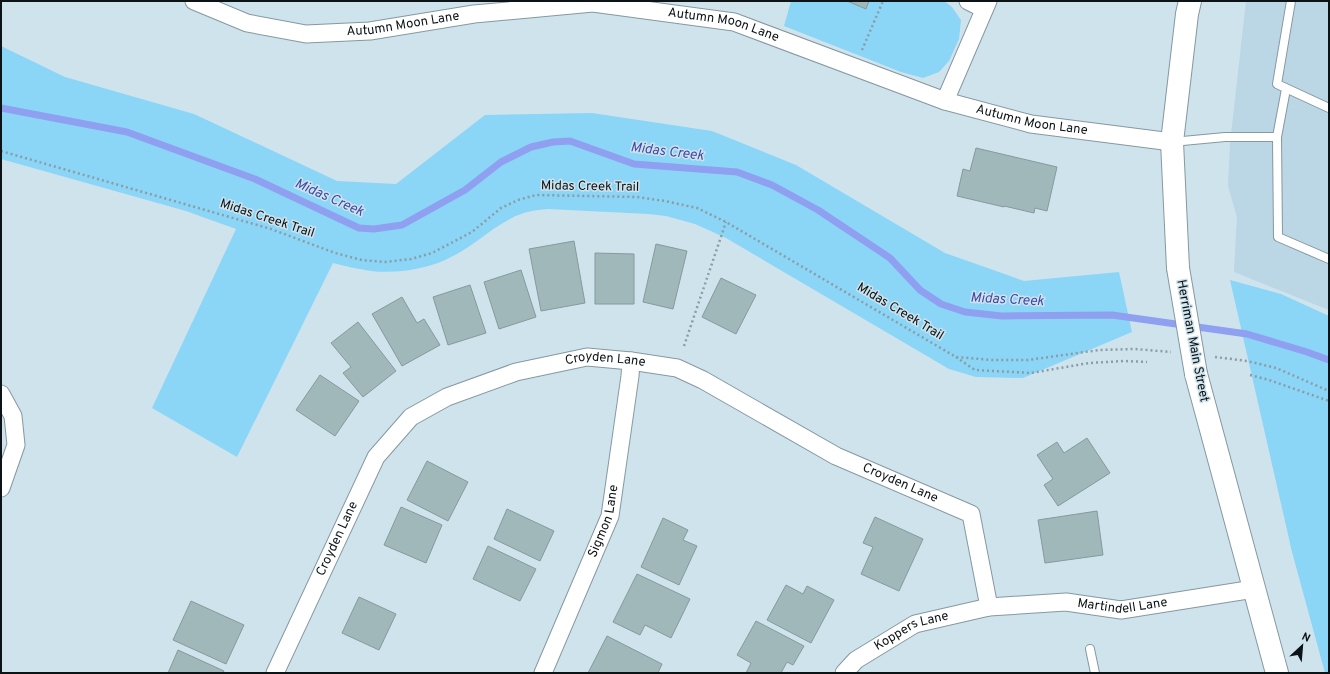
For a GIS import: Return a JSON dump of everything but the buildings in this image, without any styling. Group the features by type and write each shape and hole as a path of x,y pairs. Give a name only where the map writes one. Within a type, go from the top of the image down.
{"main road":[{"name":"Herriman Main Street","path":"1190,1 1187,14 1172,142 1178,268 1196,374 1277,673"}],"street":[{"name":"Autumn Moon Lane","path":"194,1 247,23 306,34 370,31 474,14 593,3 734,22 945,101 1031,124 1172,142"},
{"path":"945,101 986,5 968,1"},
{"name":"Croyden Lane","path":"275,673 376,457 411,417 447,397 516,372 587,357 631,361 677,368 704,380 836,456 971,514 989,607"},
{"name":"Sigmon Lane","path":"543,673 610,516 631,361"},
{"path":"1,394 13,416 16,445 1,488"},
{"name":"Martindell Lane","path":"989,607 1066,602 1122,610 1254,589"},
{"name":"Koppers Lane","path":"844,673 856,660 915,624 989,607"}],"lane":[{"path":"1291,1 1276,84 1329,108"},
{"path":"1286,88 1278,137 1278,237 1329,258"},
{"path":"1172,142 1225,137 1278,137"},
{"path":"1090,649 1095,673"}],"path":[{"path":"861,52 883,1"},
{"name":"Midas Creek Trail","path":"1,151 271,229 335,253 362,260 385,262 411,259 432,253 472,232 501,208 518,200 536,195 637,197 665,200 697,208 726,222 976,370 1031,372 1089,363 1124,361 1147,362"},
{"path":"684,346 726,222"},
{"name":"Midas Creek Trail","path":"956,357 992,360 1028,360 1099,350 1135,349 1178,352"},
{"path":"1208,356 1247,361 1276,368 1329,391"},
{"path":"1250,375 1276,382 1329,401"}],"shaded area":[{"path":"791,1 944,1 952,7 961,20 959,39 949,61 939,72 923,78 901,72 784,26"},
{"path":"1246,1 1329,1 1329,310 1234,272 1237,217 1228,186 1230,143"},
{"path":"1,46 65,77 194,114 337,181 396,184 485,115 592,113 712,131 796,165 945,253 1024,281 1119,272 1132,332 1023,378 976,377 949,369 726,238 695,224 666,216 648,214 548,209 538,210 524,213 502,223 459,253 433,265 412,270 381,272 333,263 237,457 152,408 236,229 186,211 1,159"},
{"path":"1230,280 1281,294 1329,316 1329,673 1325,673 1292,552"}],"waterway":[{"name":"Midas Creek","path":"1,108 127,132 255,179 359,228 374,229 402,225 465,190 501,162 531,147 553,142 570,141 634,164 737,172 772,185 818,210 890,258 920,290 941,304 965,312 1002,316 1112,315 1247,334 1329,360"}]}
